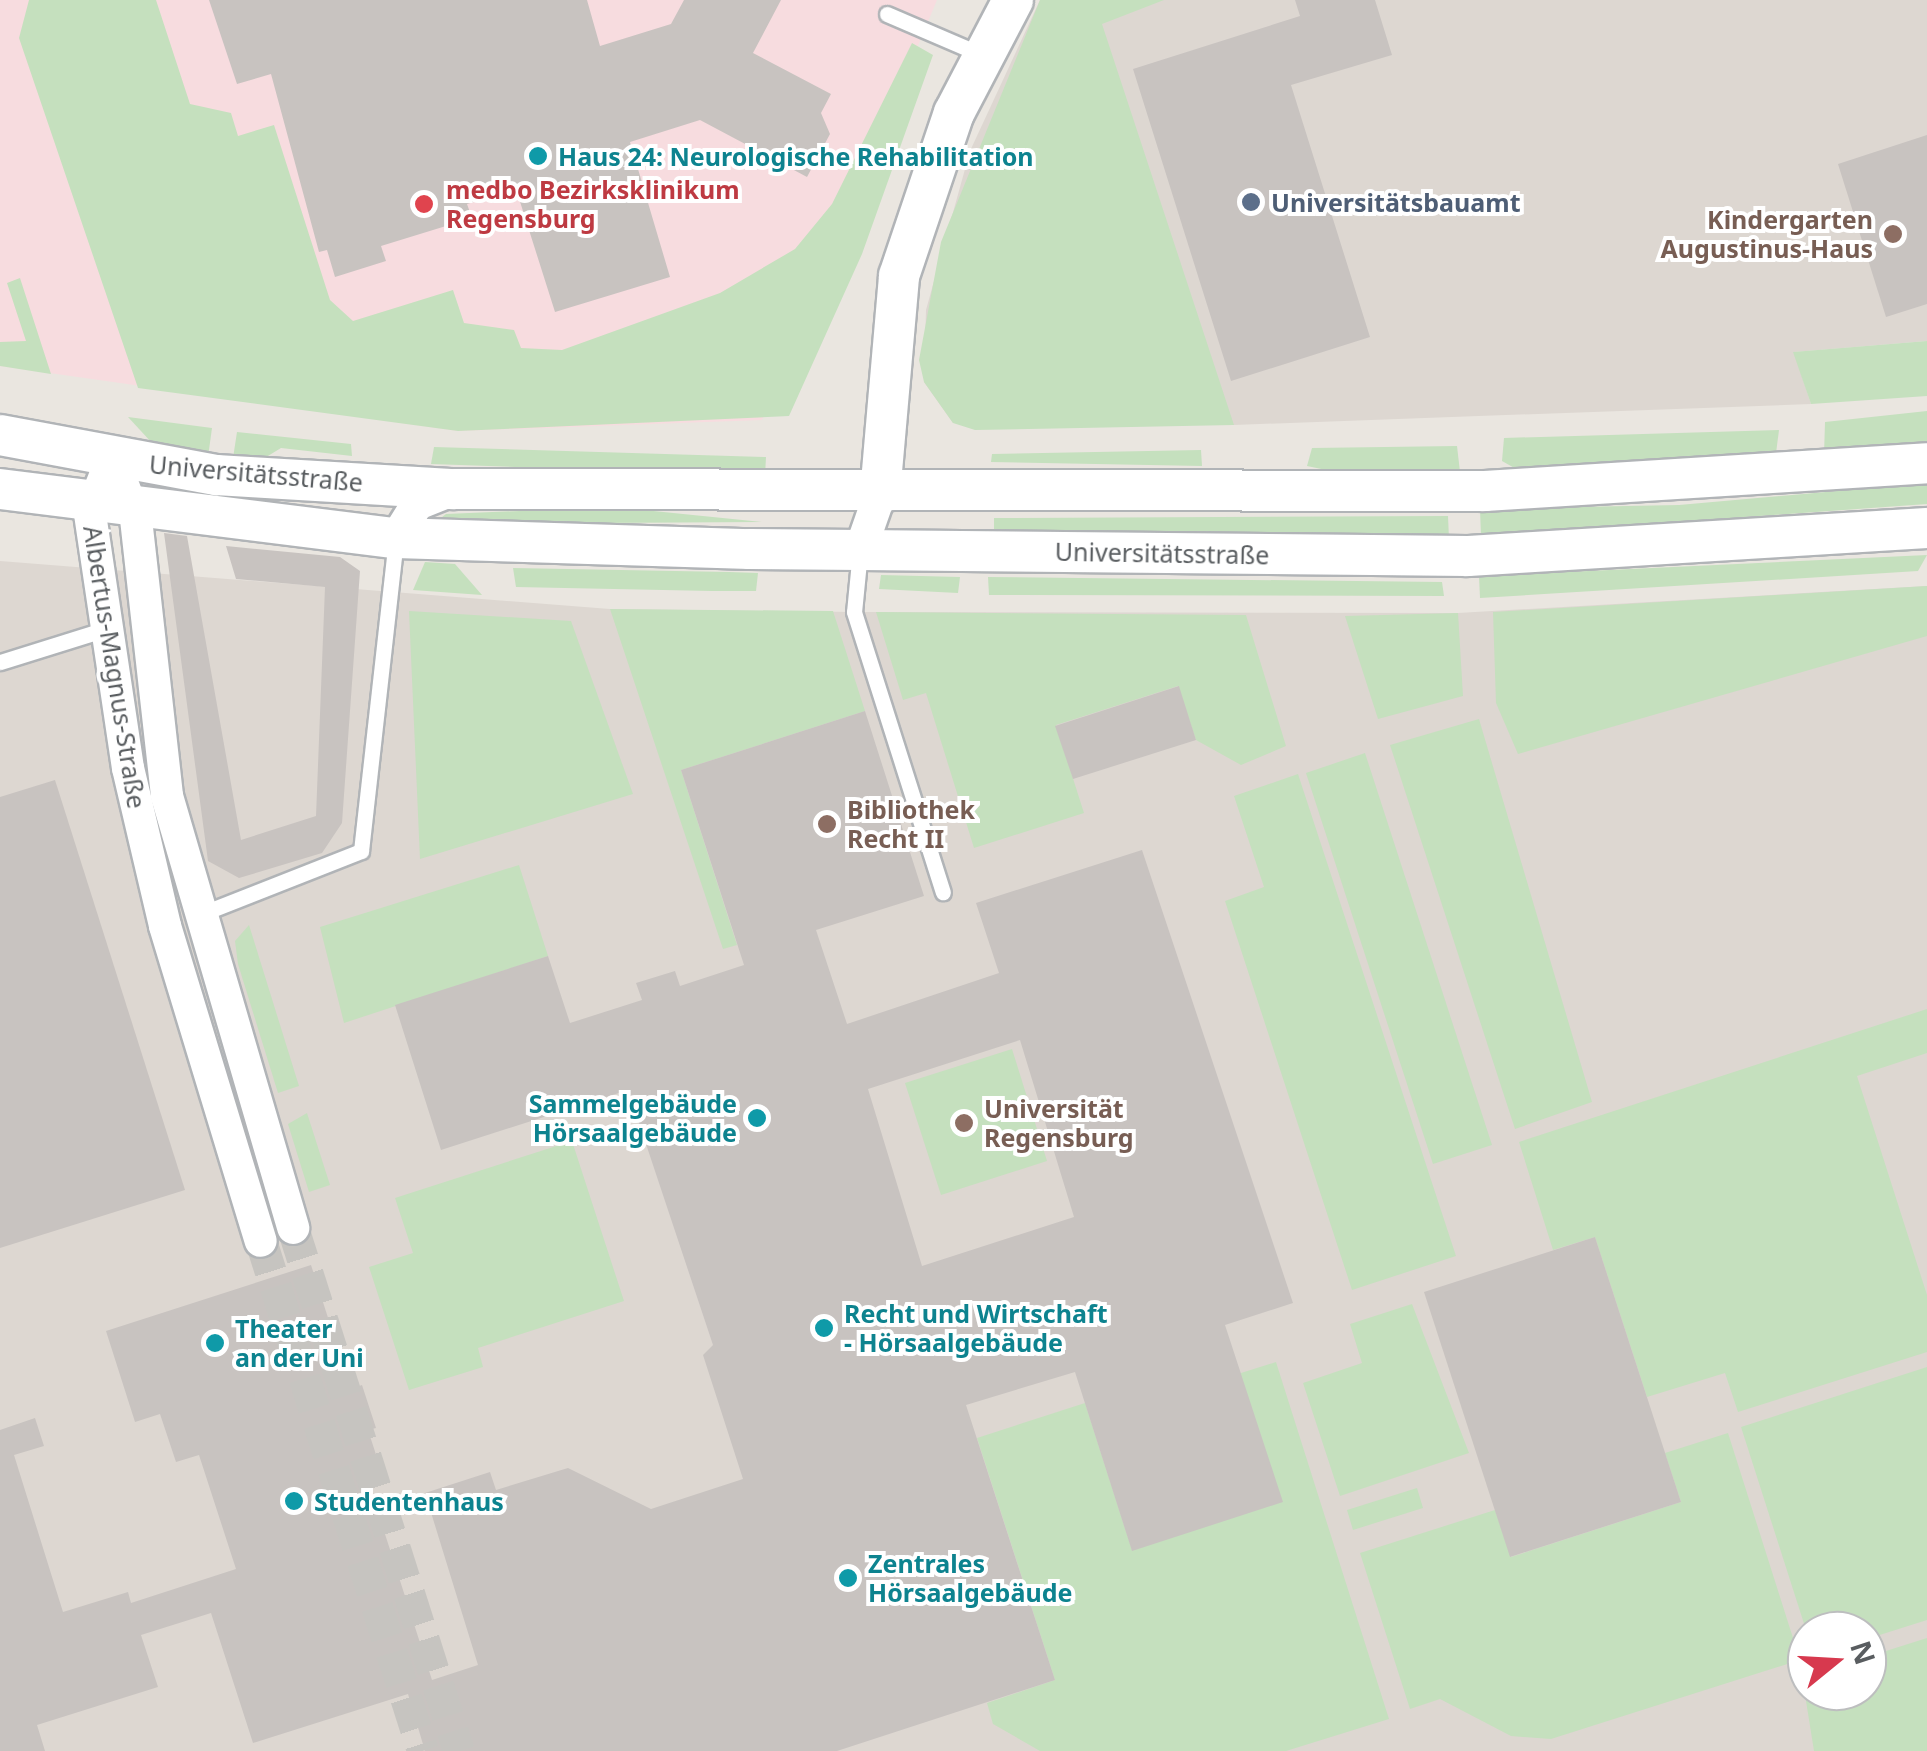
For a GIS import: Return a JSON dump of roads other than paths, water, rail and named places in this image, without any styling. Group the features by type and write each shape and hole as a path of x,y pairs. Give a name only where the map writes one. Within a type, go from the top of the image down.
{"street":[{"path":"860,551 880,494 899,276 928,180 982,55 1013,0"},
{"name":"Universitätsstraße","path":"0,436 216,475 455,489 880,494 1485,491 1927,463"},
{"name":"Albertus-Magnus-Straße","path":"112,458 91,501 106,630 165,926 261,1241"},
{"name":"Albertus-Magnus-Straße","path":"112,458 132,505 154,724 197,915 293,1228"},
{"name":"Universitätsstraße","path":"0,489 396,538 860,551 1468,556 1927,528"},
{"name":"Universitätsstraße","path":"396,538 418,504 455,489"},
{"path":"165,926 197,915"}],"lane":[{"path":"888,14 982,55"},
{"path":"197,915 361,851 396,538"},
{"path":"860,551 854,612 943,892"},
{"path":"0,662 106,630"}],"tunnel":[{"path":"293,1228 459,1751"},
{"path":"261,1241 423,1751"}],"place":[{"name":"Haus 24: Neurologische Rehabilitation","path":"538,156"},
{"name":"Universitätsbauamt","path":"1251,202"},
{"name":"medbo Bezirksklinikum Regensburg","path":"424,204"},
{"name":"Kindergarten Augustinus-Haus","path":"1893,234"},
{"name":"Bibliothek Recht II","path":"827,824"},
{"name":"Sammelgebäude Hörsaalgebäude","path":"757,1118"},
{"name":"Universität Regensburg","path":"964,1123"},
{"name":"Recht und Wirtschaft - Hörsaalgebäude","path":"824,1328"},
{"name":"Theater an der Uni","path":"215,1343"},
{"name":"Studentenhaus","path":"294,1501"},
{"name":"Zentrales Hörsaalgebäude","path":"848,1578"}]}
